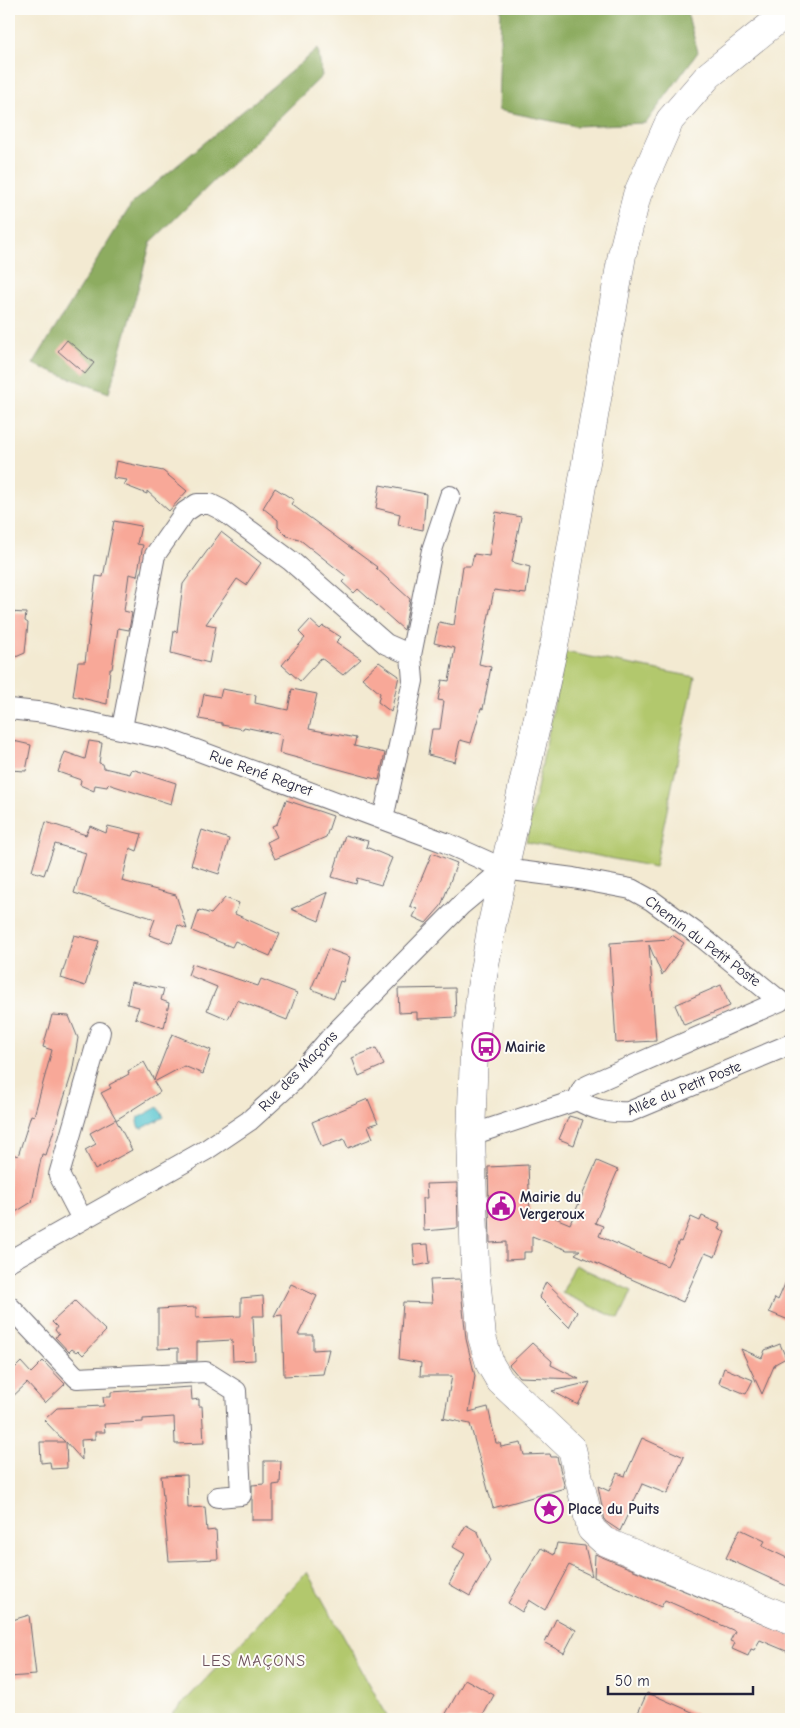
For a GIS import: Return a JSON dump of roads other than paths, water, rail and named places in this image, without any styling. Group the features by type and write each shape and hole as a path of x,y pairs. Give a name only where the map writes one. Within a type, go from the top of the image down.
{"street":[{"path":"791,9 709,76 670,120 636,195 622,255 555,641 504,869 481,988 474,1053 472,1135 475,1268 482,1337 490,1364 500,1381 572,1448 591,1529 604,1540 791,1620"},
{"path":"383,819 413,682 411,655 432,550 450,496"},
{"path":"122,728 155,556 185,512 197,504 210,504 222,510 292,561 386,644 411,655"},
{"name":"Rue René Regret","path":"9,709 46,713 167,739 446,843 504,869"},
{"name":"Chemin du Petit Poste","path":"504,869 573,878 631,890 641,894 703,938 780,1001 589,1085 583,1088 577,1100"},
{"name":"Rue des Maçons","path":"9,1261 206,1150 249,1121 291,1083 331,1037 460,905 504,869"},
{"path":"82,1219 59,1175 100,1032"},
{"name":"Allée du Petit Poste","path":"577,1100 590,1108 608,1113 629,1112 791,1044"},
{"path":"472,1135 577,1100"},
{"path":"9,1306 77,1378 206,1372 236,1391 241,1496 218,1497"}],"water":[{"path":"158,1107 164,1117 143,1128 139,1128 138,1118"}],"place":[{"name":"Mairie","path":"486,1047"},
{"name":"Mairie du Vergeroux","path":"501,1206"},
{"name":"Place du Puits","path":"549,1509"}],"district":[{"name":"LES MAÇONS","path":"254,1660"}]}
